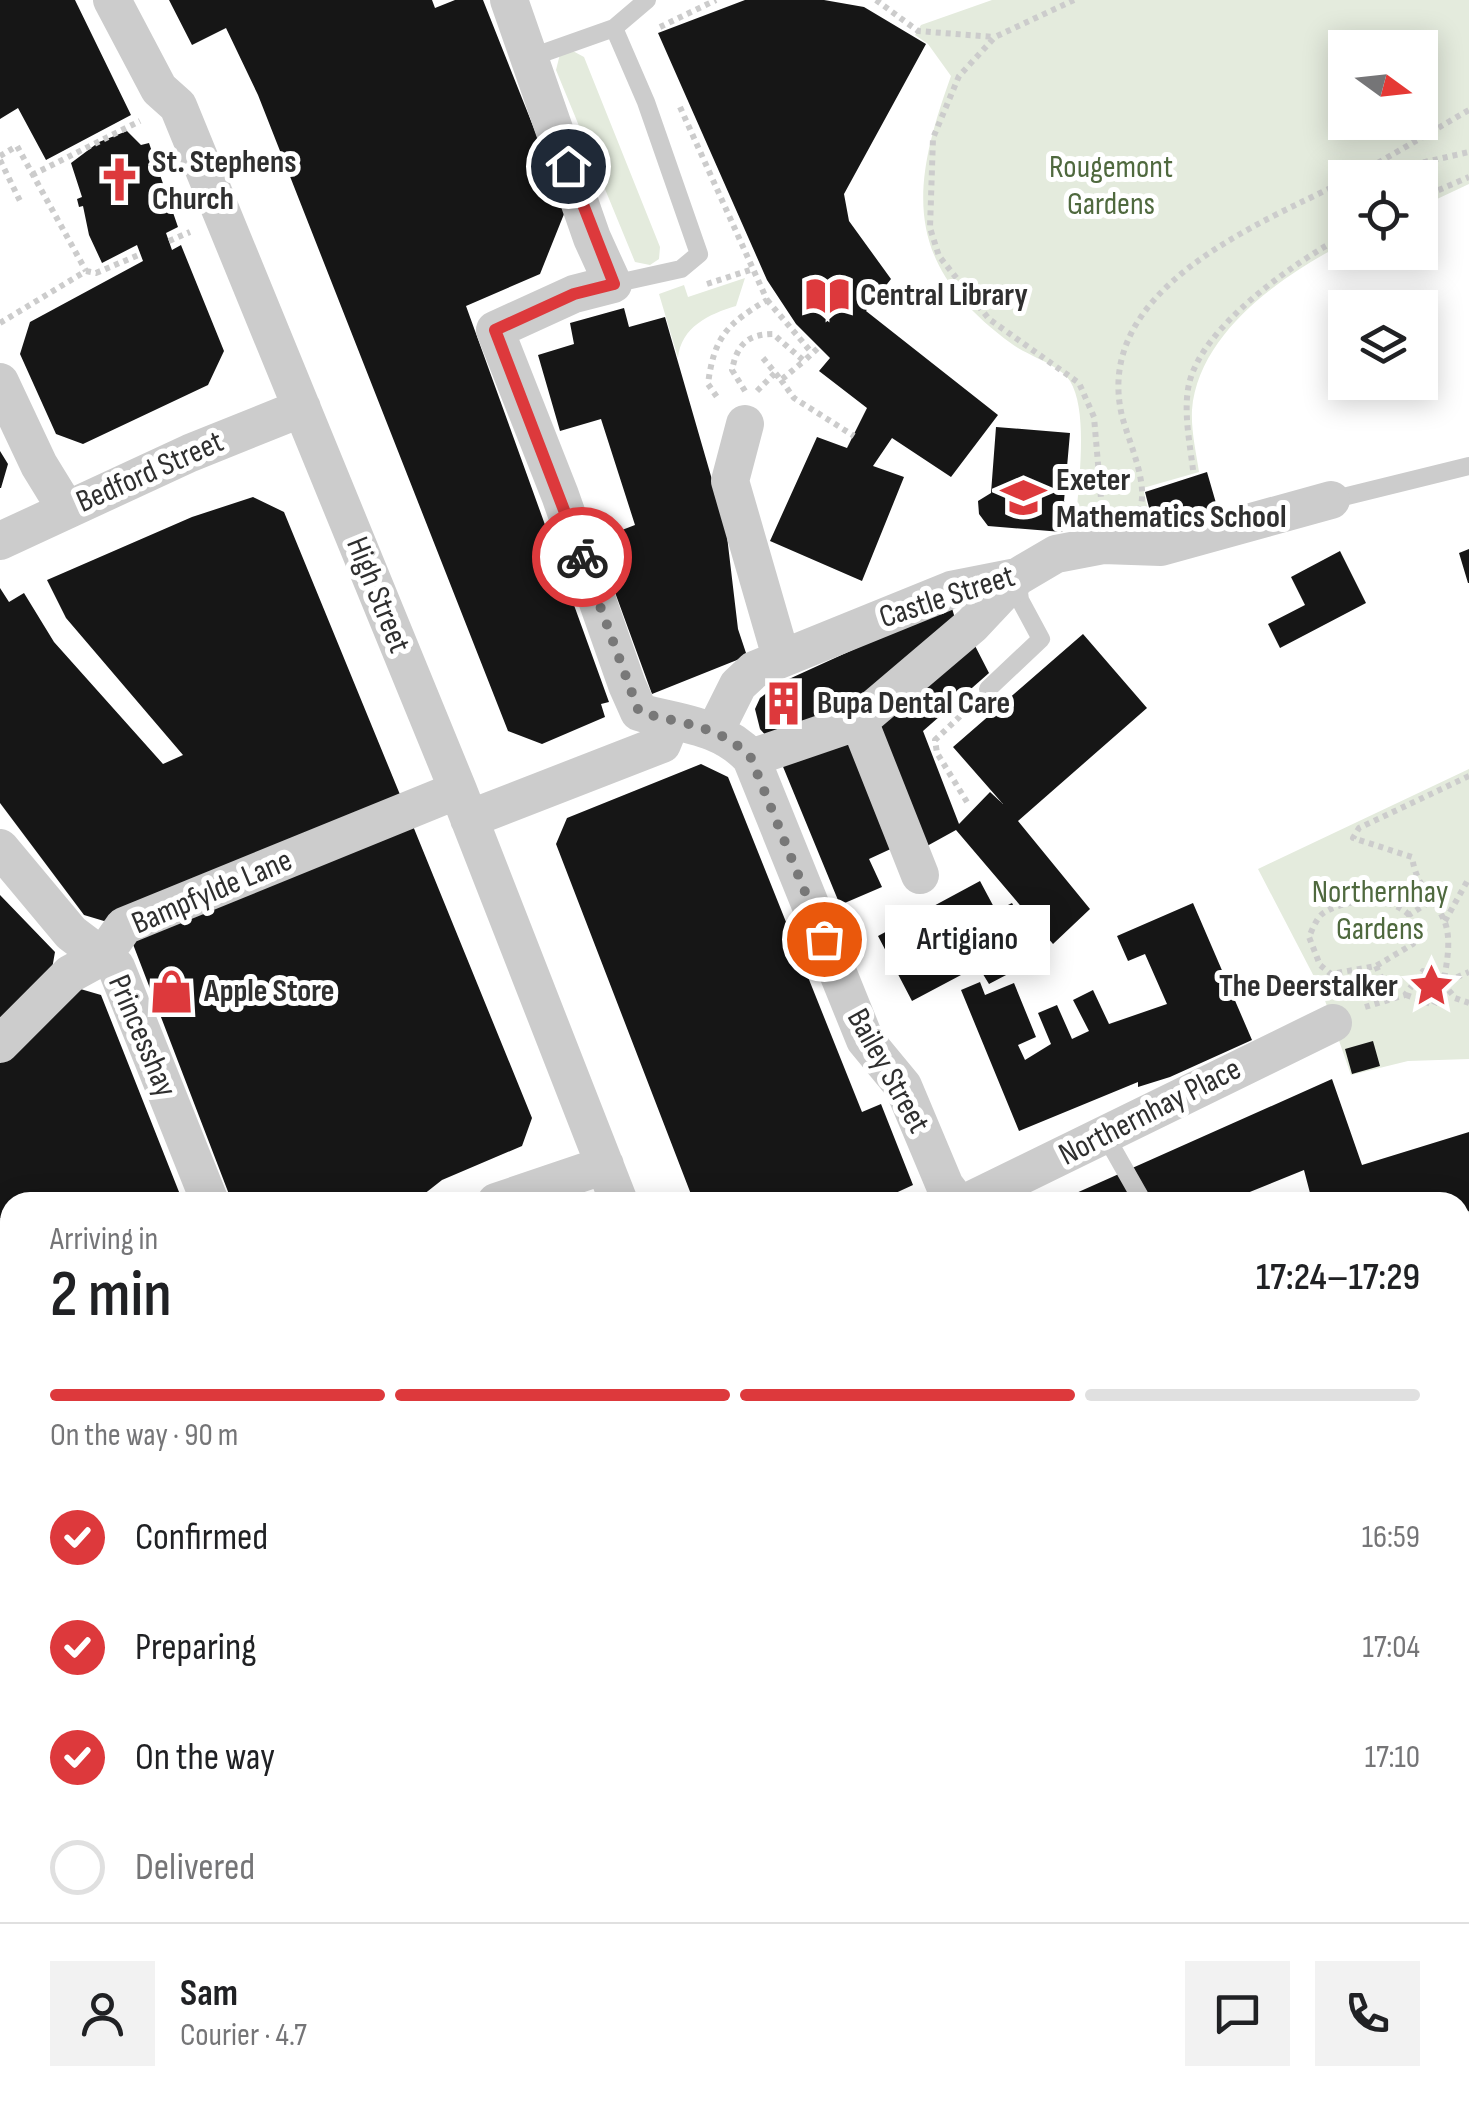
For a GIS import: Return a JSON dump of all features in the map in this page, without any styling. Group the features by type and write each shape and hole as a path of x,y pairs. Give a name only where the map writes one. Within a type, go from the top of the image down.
{"street":[{"name":"High Street","path":"112,0 159,89 178,106 463,804 616,1192"},
{"path":"509,0 592,238 614,284 574,294 495,330 639,712 715,730"},
{"path":"0,382 39,465 66,509"},
{"path":"744,405 730,481 781,657"},
{"name":"Bedford Street","path":"0,541 302,408"},
{"name":"Castle Street","path":"715,730 738,685 754,670 951,590 1017,577 1056,554 1103,545 1162,547 1331,500"},
{"path":"751,758 859,721 972,625 1017,577"},
{"path":"859,721 920,876"},
{"path":"463,804 662,744 672,722"},
{"name":"Bailey Street","path":"715,730 734,739 751,758 866,1040 903,1086 950,1192"},
{"name":"Bampfylde Lane","path":"0,1044 70,974 103,956 124,926 463,804"},
{"name":"Princesshay","path":"0,848 71,933 116,967 206,1192"},
{"name":"Northernhay Place","path":"988,1192 1334,1024"},
{"path":"525,1192 604,1165"}],"lane":[{"path":"532,57 614,28 647,0"},
{"path":"614,28 646,102 700,254 681,269 614,284"},
{"path":"1331,500 1469,466"},
{"path":"988,689 1042,638 1020,600 1017,577"},
{"path":"1105,1135 1137,1192"}],"path":[{"path":"650,32 716,0"},
{"path":"876,0 918,31 995,37"},
{"path":"1074,0 995,37 959,76 933,138 930,228 939,256 989,319 1080,383 1094,418 1102,516 1142,510 1138,474 1120,400 1126,340 1138,318 1222,244 1328,190"},
{"path":"678,102 750,270 768,300 815,351 782,380"},
{"path":"32,174 178,106"},
{"path":"1385,160 1469,110"},
{"path":"21,203 0,158 17,146 86,271"},
{"path":"1434,160 1469,152"},
{"path":"1438,190 1469,177"},
{"path":"1193,470 1187,410 1189,383 1199,361 1231,318 1277,277 1328,246"},
{"path":"0,323 86,271 96,273 140,254"},
{"path":"701,286 750,270"},
{"path":"744,405 708,384 712,347 739,318 768,300"},
{"path":"744,405 732,370 736,350 748,338 773,334 804,360"},
{"path":"763,358 794,398 854,436"},
{"path":"744,405 776,372"},
{"path":"967,802 937,753 934,740 988,689"},
{"path":"1334,1024 1390,998 1406,995 1434,1005 1444,983 1448,955 1445,921 1416,880 1412,857 1353,838 1359,828 1469,776"},
{"path":"1445,921 1469,878"},
{"path":"1409,915 1430,901"},
{"path":"1364,902 1402,907 1409,915 1413,944 1376,966 1332,974 1320,965 1308,937 1319,916 1340,905 1364,902"},
{"path":"1376,966 1390,998"},
{"path":"1406,995 1423,971 1444,983 1455,998 1469,1004"},
{"path":"1444,983 1469,972"}],"green space":[{"name":"Rougemont Gardens","path":"992,0 1469,0 1469,184 1438,199 1438,160 1328,160 1328,252 1295,272 1247,310 1226,332 1198,382 1192,410 1199,472 1143,488 1152,527 1075,533 1081,433 1080,413 1070,381 1059,370 1012,344 977,315 951,285 934,255 925,224 923,191 937,118 951,76 928,44 915,35 921,25"},
{"path":"571,50 584,57 660,247 659,259 650,265 635,262 556,70 560,54"},
{"path":"745,278 736,306 698,323 685,338 678,358 659,294 684,285 688,297"},
{"name":"Northernhay Gardens","path":"1469,769 1469,1059 1408,1061 1351,1075 1322,992 1258,869"}],"building":[{"path":"0,0 75,0 131,115 46,160 18,108 0,119"},
{"path":"169,0 432,0 435,8 455,0 483,0 566,209 540,274 466,306 609,702 601,704 605,717 542,744 508,731 258,95 226,28 192,45"},
{"name":"Central Library","path":"745,0 824,0 864,7 926,44 844,194 849,221 891,279 866,311 998,415 951,477 892,438 873,466 904,477 862,581 770,541 817,437 847,448 867,408 819,371 830,358 796,324 767,280 658,33"},
{"path":"127,131 141,145 149,143 178,227 166,233 172,250 181,245 224,351 208,385 83,444 56,434 20,354 30,322 143,261 137,245 102,263 89,235 83,206 79,207 77,199 82,197 71,163 99,142"},
{"path":"624,308 629,327 665,317 726,528 738,629 747,656 652,694 596,540 635,525 601,419 560,431 538,355 574,344 570,323"},
{"name":"Exeter Mathematics School","path":"996,427 1070,433 1064,501 1072,515 1062,532 988,526 979,514 978,501 991,493"},
{"path":"0,451 8,464 1,488 0,488"},
{"path":"1207,472 1218,510 1154,527 1145,492"},
{"path":"253,497 284,512 401,797 119,916 104,921 84,915 0,803 0,588 9,602 24,593 54,642 163,764 183,755 66,618 47,580 192,517"},
{"path":"1469,549 1469,583 1468,583 1459,553"},
{"path":"1340,551 1366,603 1280,648 1268,624 1305,605 1291,577"},
{"path":"951,605 957,625 867,703 768,738 760,729 755,709 760,698 778,684"},
{"path":"1083,634 1147,708 1018,821 1090,909 1053,944 956,830 927,846 873,719 970,636 989,673 923,731 959,824 990,792 1003,804 953,747"},
{"path":"847,731 895,847 869,859 882,887 840,905 779,757"},
{"path":"701,764 728,777 862,1112 881,1104 913,1185 898,1192 690,1192 556,844 567,818"},
{"path":"413,826 532,1118 522,1146 442,1180 427,1192 228,1192 131,939"},
{"path":"980,881 996,911 1012,903 1040,957 989,984 978,966 912,1001 878,936"},
{"path":"0,895 55,952 50,980 0,1028"},
{"path":"1193,903 1252,1040 1170,1077 1138,1087 1138,1082 1019,1131 961,990 980,982 985,995 1014,983 1036,1037 1018,1045 1025,1060 1051,1044 1038,1013 1057,1005 1072,1039 1089,1031 1073,1000 1093,990 1109,1024 1167,1004 1145,954 1128,961 1117,936"},
{"path":"77,988 101,995 179,1192 0,1192 0,1063"},
{"path":"1373,1041 1380,1066 1352,1074 1345,1049"},
{"path":"1332,1079 1362,1165 1469,1132 1469,1192 1310,1192 1304,1170 1250,1192 1078,1192"}],"way so far":[{"path":"582,557 639,712 715,730 734,739 751,758 824,939"}],"place":[{"name":"St. Stephens Church","path":"119,180"},
{"name":"Central Library","path":"827,295"},
{"name":"Exeter Mathematics School","path":"1023,498"},
{"name":"Bupa Dental Care","path":"784,703"},
{"name":"Artigiano","path":"824,939"},
{"name":"The Deerstalker","path":"1431,986"},
{"name":"Apple Store","path":"171,991"}],"route":[{"path":"568,166 592,238 614,284 574,294 495,330 582,557"}]}
